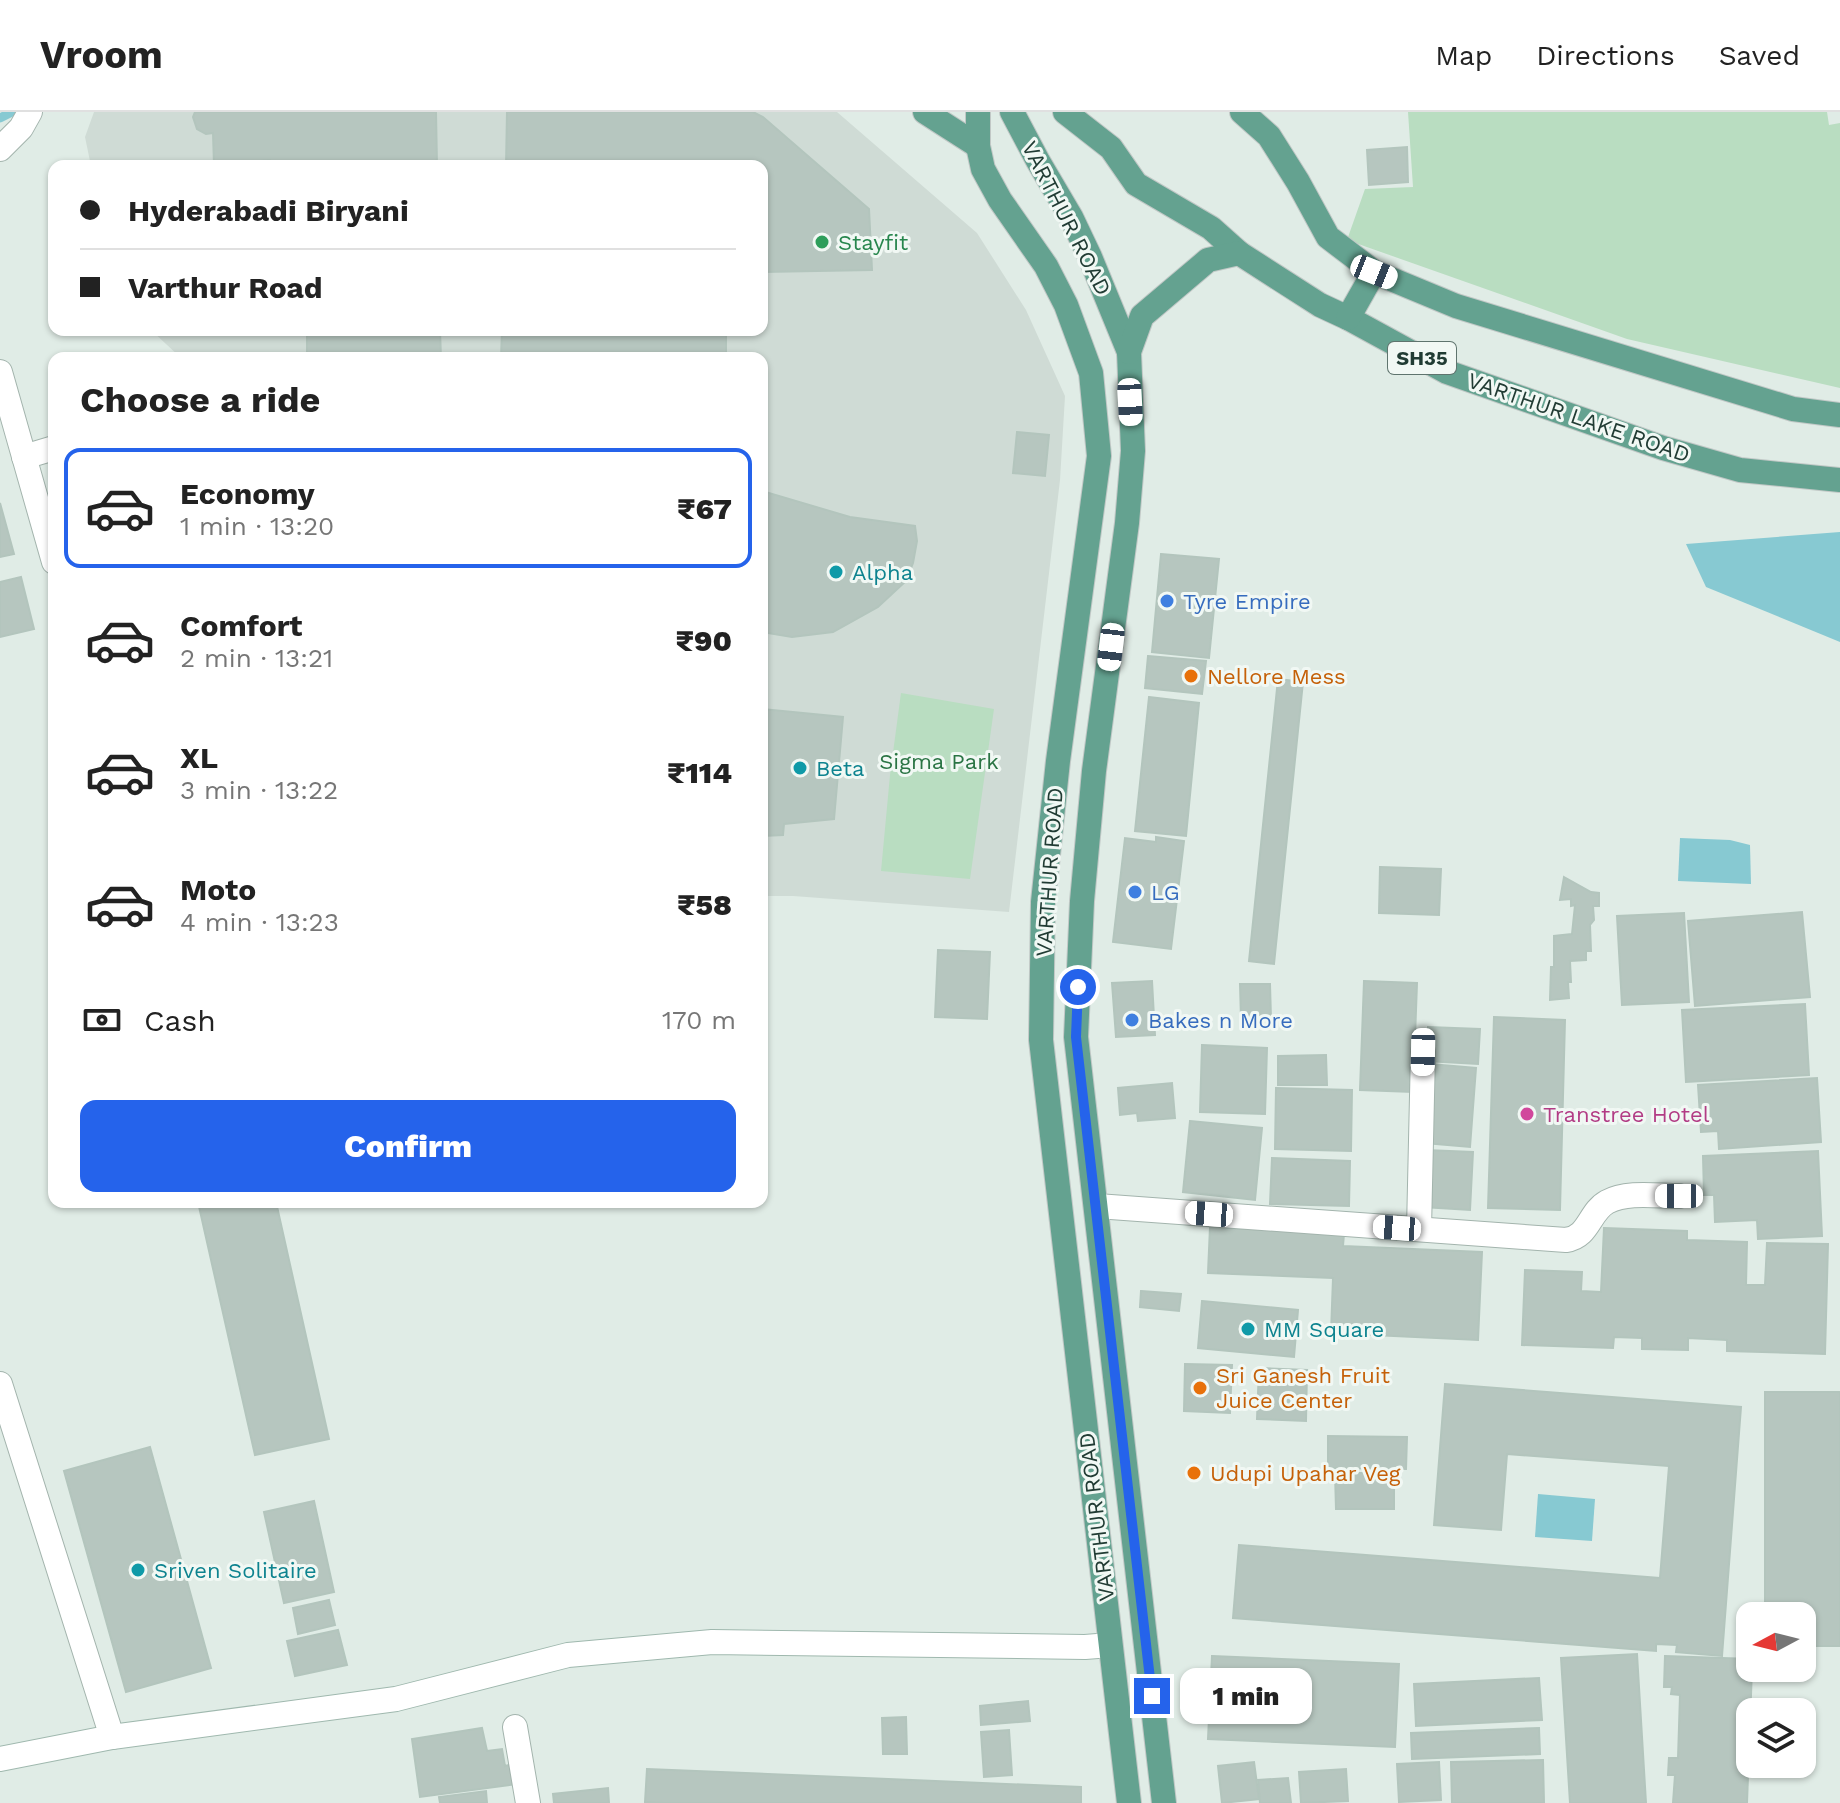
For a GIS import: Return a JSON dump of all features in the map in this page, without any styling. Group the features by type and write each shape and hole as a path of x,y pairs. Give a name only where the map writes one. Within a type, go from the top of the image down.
{"main road":[{"path":"925,112 978,146"},
{"name":"VARTHUR ROAD","path":"978,112 978,146 983,169 1000,200 1046,266 1066,305 1091,373 1098,442 1099,456 1058,761 1043,902 1041,1040 1129,1803"},
{"name":"VARTHUR ROAD","path":"1012,112 1071,217 1129,352 1133,451 1127,523 1094,771 1082,901 1076,1037 1164,1803"},
{"name":"VARTHUR LAKE ROAD","path":"1065,112 1111,148 1136,184 1211,228 1239,253 1320,305 1447,372 1663,448 1740,470 1840,480"},
{"path":"1242,112 1269,136 1328,237 1374,272 1456,306 1749,396 1793,409 1840,415"},
{"path":"1129,352 1142,316 1208,260 1239,253"},
{"path":"1348,318 1374,272"}],"street":[{"path":"0,149 25,120"},
{"path":"0,372 48,541"},
{"path":"24,457 48,450"},
{"path":"1419,1229 1423,1052"},
{"path":"1097,1206 1554,1240 1575,1239 1586,1230 1601,1206 1610,1200 1625,1196 1679,1196"},
{"path":"0,1384 112,1737"},
{"path":"0,1759 112,1737 396,1699 568,1655 712,1642 1110,1645"},
{"path":"515,1727 528,1803"}],"shaded area":[{"path":"94,112 837,112 977,233 1026,310 1065,396 1060,480 1009,912 768,896 768,352 175,352 157,336 768,336 768,160 90,160 85,137"}],"green space":[{"path":"1408,112 1827,112 1829,125 1840,123 1840,388 1627,339 1347,240 1365,189 1413,187"},
{"name":"Sigma Park","path":"901,693 994,709 970,879 881,871"}],"water":[{"path":"1840,532 1840,642 1706,587 1686,544"},
{"path":"1680,838 1730,840 1750,845 1751,884 1678,881"},
{"path":"1538,1494 1595,1499 1592,1541 1535,1537"}],"building":[{"path":"195,112 436,112 437,160 214,160 213,133 206,134 197,129 193,117"},
{"path":"507,112 753,112 763,117 869,209 872,270 768,272 768,160 506,160"},
{"path":"1407,147 1408,182 1369,185 1367,150"},
{"path":"307,336 440,336 441,352 307,352"},
{"path":"502,336 726,336 726,352 501,352"},
{"path":"1017,432 1049,435 1045,476 1013,473"},
{"name":"Alpha","path":"768,493 850,517 915,526 917,541 906,581 878,607 833,632 792,637 768,633"},
{"path":"0,503 14,554 0,557"},
{"path":"1161,554 1219,559 1209,658 1152,652"},
{"path":"21,577 34,629 0,637 0,582"},
{"path":"1148,656 1206,661 1202,694 1145,688"},
{"path":"1278,679 1303,682 1274,964 1249,961"},
{"path":"1149,697 1199,703 1186,836 1135,831"},
{"name":"Beta","path":"768,710 843,717 834,819 784,824 783,835 768,836"},
{"path":"1156,837 1184,841 1171,949 1113,942 1125,838 1156,842"},
{"path":"1380,867 1441,869 1439,915 1379,913"},
{"path":"1564,877 1591,892 1599,893 1599,906 1593,906 1591,951 1586,951 1586,960 1570,961 1569,998 1550,1000 1554,936 1572,934 1575,905 1571,906 1571,899 1560,900"},
{"path":"1802,912 1810,997 1695,1006 1688,921"},
{"path":"1684,913 1689,1002 1622,1005 1617,916"},
{"path":"938,950 990,952 987,1019 935,1017"},
{"path":"1152,981 1155,1035 1116,1037 1112,983"},
{"path":"1364,981 1417,983 1413,1092 1360,1090"},
{"path":"1240,984 1270,984 1271,1019 1241,1019"},
{"path":"1805,1004 1809,1075 1686,1082 1682,1010"},
{"name":"Transtree Hotel","path":"1494,1017 1565,1020 1560,1210 1488,1208"},
{"path":"1428,1027 1480,1029 1478,1064 1426,1061"},
{"path":"1202,1045 1267,1048 1265,1114 1200,1112"},
{"path":"1326,1055 1327,1085 1278,1085 1278,1056"},
{"path":"1430,1064 1476,1068 1470,1147 1425,1143"},
{"path":"1817,1078 1821,1142 1719,1149 1718,1131 1701,1132 1698,1085"},
{"path":"1172,1083 1175,1118 1138,1121 1137,1113 1120,1115 1118,1088"},
{"path":"1276,1088 1352,1090 1351,1151 1275,1149"},
{"path":"1190,1121 1262,1128 1255,1200 1183,1192"},
{"path":"1425,1150 1473,1152 1470,1210 1423,1207"},
{"path":"1818,1151 1822,1236 1758,1239 1757,1220 1715,1222 1714,1195 1704,1195 1703,1156"},
{"path":"1272,1158 1350,1161 1349,1206 1270,1204"},
{"path":"199,1208 277,1208 329,1439 255,1455"},
{"path":"1210,1227 1344,1234 1343,1246 1482,1252 1478,1340 1331,1333 1333,1278 1208,1273"},
{"path":"1604,1228 1687,1231 1687,1240 1747,1242 1746,1285 1765,1285 1767,1243 1828,1244 1825,1354 1727,1351 1727,1340 1688,1338 1688,1350 1642,1349 1642,1338 1614,1337 1613,1348 1522,1345 1525,1270 1582,1272 1581,1291 1601,1292"},
{"path":"1141,1291 1181,1294 1179,1311 1140,1307"},
{"name":"MM Square","path":"1202,1301 1298,1310 1294,1357 1198,1348"},
{"path":"1185,1364 1232,1365 1230,1413 1184,1411"},
{"path":"1259,1368 1307,1370 1306,1421 1257,1419"},
{"path":"1445,1384 1741,1407 1722,1656 1676,1652 1677,1645 1656,1644 1656,1651 1233,1618 1239,1545 1660,1578 1669,1466 1507,1454 1501,1530 1434,1525"},
{"path":"1765,1392 1840,1392 1840,1646 1816,1646 1816,1602 1765,1602"},
{"path":"1328,1436 1407,1437 1406,1469 1328,1468"},
{"name":"Sriven Solitaire","path":"150,1447 211,1668 126,1692 64,1471"},
{"path":"1335,1473 1394,1473 1394,1509 1336,1509"},
{"path":"314,1501 334,1592 284,1603 264,1512"},
{"path":"329,1600 335,1625 298,1634 293,1608"},
{"path":"338,1630 347,1665 295,1676 287,1641"},
{"path":"1637,1654 1646,1803 1570,1803 1561,1658"},
{"path":"1212,1656 1399,1664 1395,1747 1208,1739"},
{"path":"1665,1656 1736,1659 1736,1682 1751,1682 1751,1698 1736,1698 1736,1778 1748,1778 1747,1803 1673,1803 1675,1775 1668,1775 1669,1758 1678,1758 1680,1695 1671,1694 1672,1687 1664,1687"},
{"path":"1539,1678 1542,1720 1416,1726 1414,1684"},
{"path":"1028,1701 1030,1721 981,1725 980,1706"},
{"path":"906,1717 907,1754 883,1754 882,1718"},
{"path":"482,1728 487,1751 502,1749 505,1766 513,1764 517,1784 420,1797 412,1739"},
{"path":"1539,1728 1540,1754 1412,1759 1411,1733"},
{"path":"1009,1730 1012,1775 984,1777 981,1732"},
{"path":"1543,1760 1544,1803 1452,1803 1451,1762"},
{"path":"1254,1762 1259,1799 1222,1803 1218,1766"},
{"path":"1439,1762 1441,1800 1399,1802 1397,1764"},
{"path":"647,1769 1081,1787 1081,1803 645,1802"},
{"path":"1346,1769 1348,1801 1301,1803 1299,1772"},
{"path":"1288,1778 1291,1803 1260,1803 1258,1780"},
{"path":"608,1788 609,1803 554,1803 553,1794"},
{"path":"486,1791 487,1803 440,1803 439,1797"}],"waterway":[{"path":"0,118 12,112"}],"place":[{"name":"Stayfit","path":"822,242"},
{"name":"Alpha","path":"836,572"},
{"name":"Tyre Empire","path":"1167,601"},
{"name":"Nellore Mess","path":"1191,676"},
{"name":"Beta","path":"800,768"},
{"name":"LG","path":"1135,892"},
{"name":"Bakes n More","path":"1132,1020"},
{"name":"Transtree Hotel","path":"1527,1114"},
{"name":"MM Square","path":"1248,1329"},
{"name":"Sri Ganesh Fruit Juice Center","path":"1200,1388"},
{"name":"Udupi Upahar Veg","path":"1194,1473"},
{"name":"Sriven Solitaire","path":"138,1570"}],"route":[{"path":"1078,987 1076,1037 1152,1696"}]}
